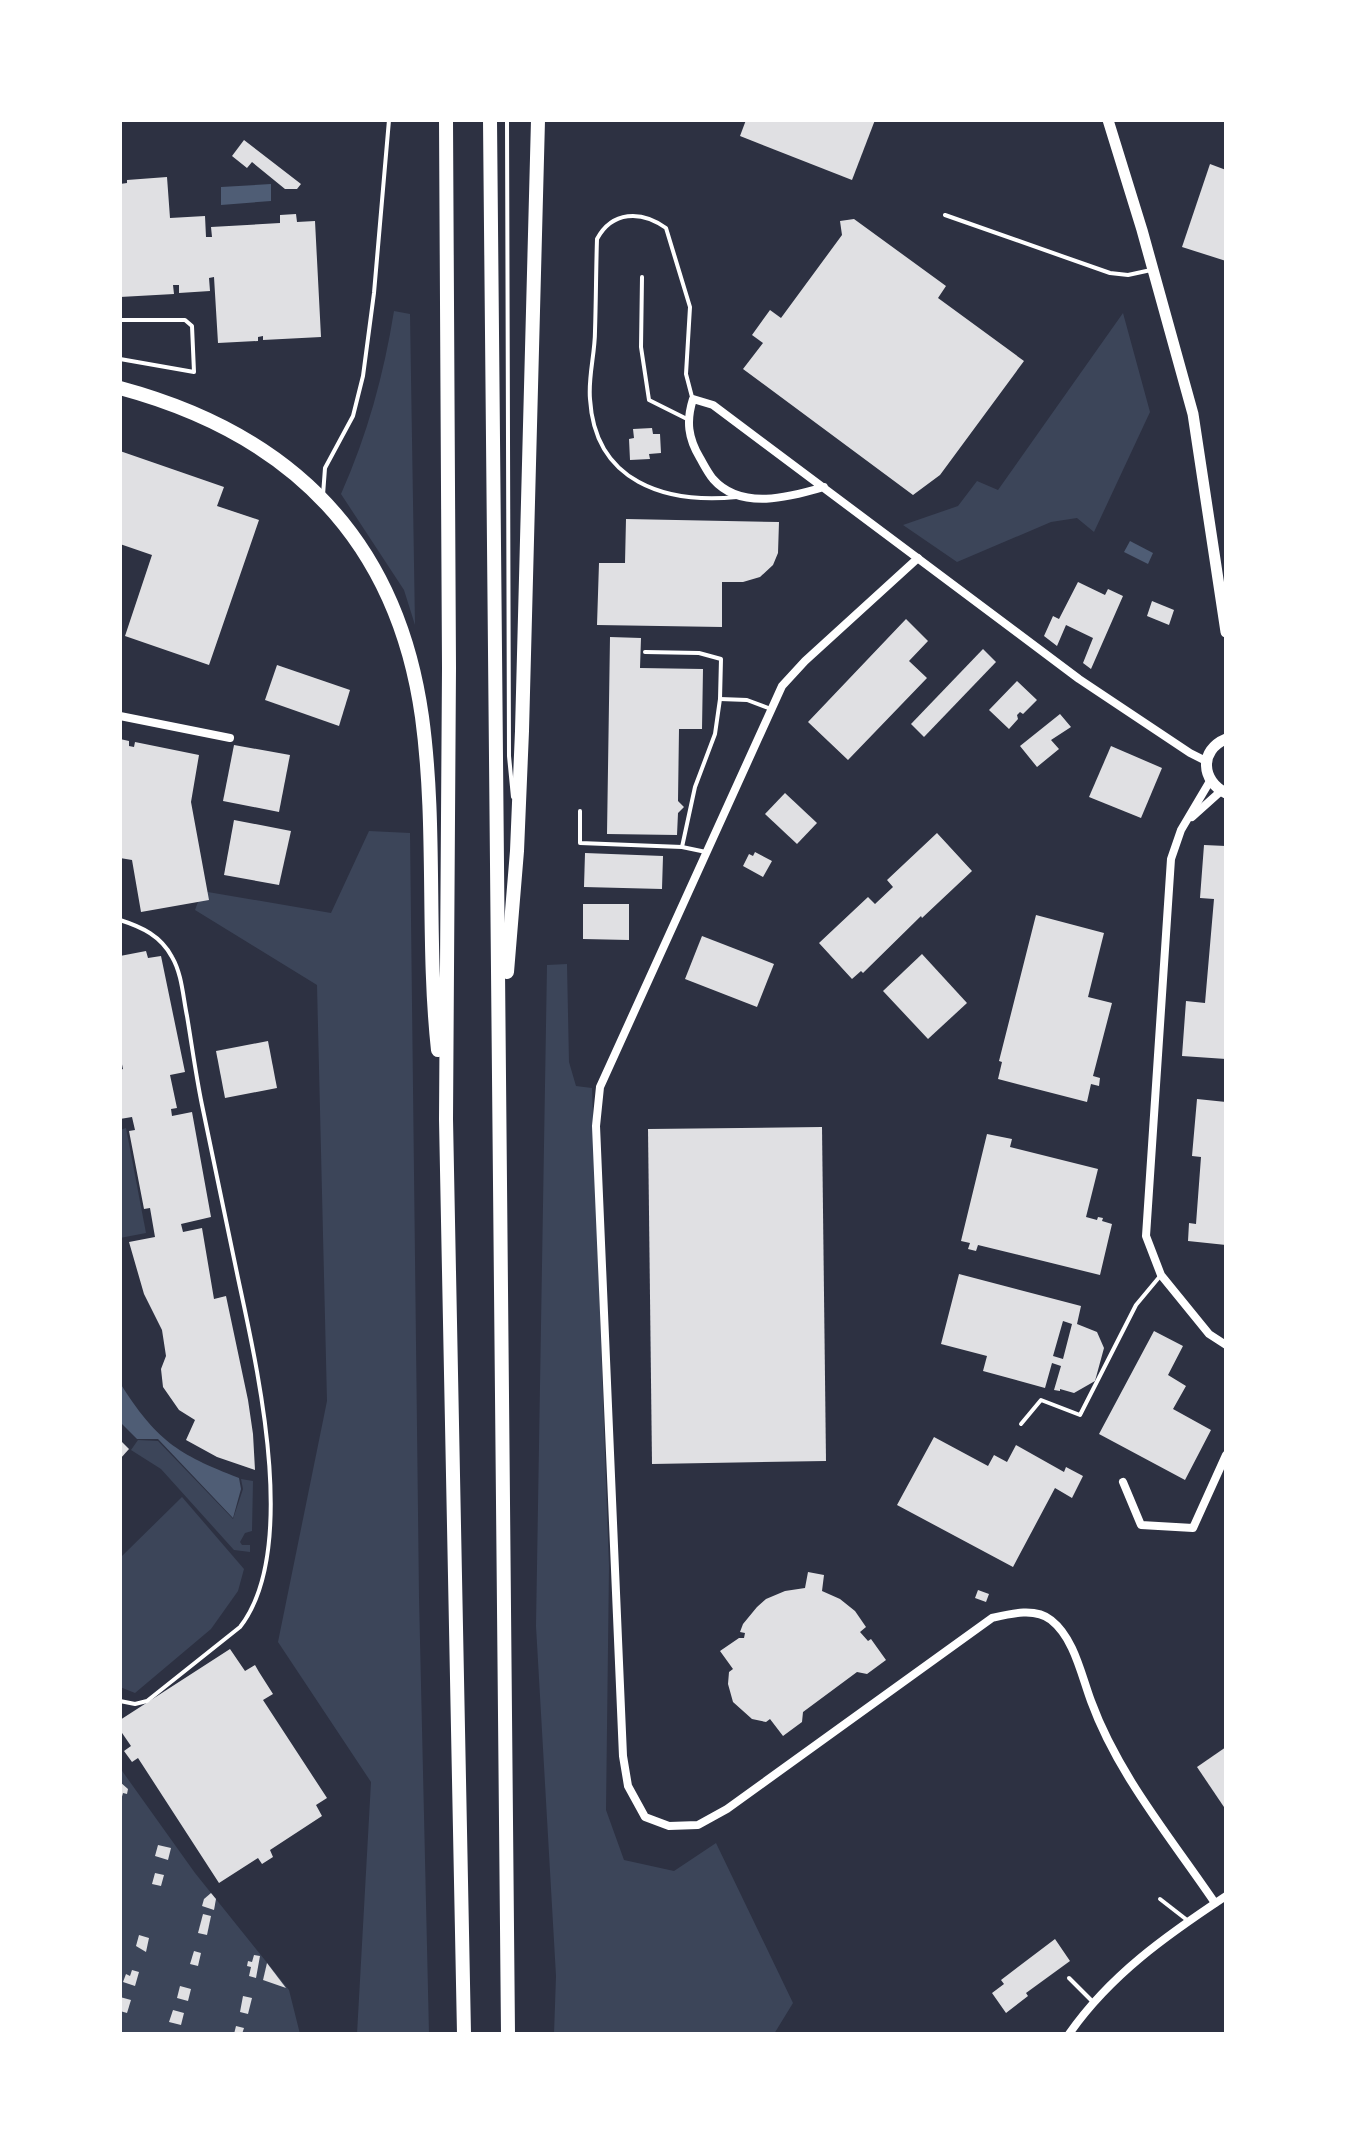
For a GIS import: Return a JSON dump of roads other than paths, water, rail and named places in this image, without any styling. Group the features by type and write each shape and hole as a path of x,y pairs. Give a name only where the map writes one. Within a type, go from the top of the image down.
{"highway":[{"path":"446,120 449,668 446,1119 464,2034"},
{"path":"490,120 508,2034"},
{"path":"500,1048 517,851 538,120"},
{"path":"120,388 176,405 245,438 298,475 323,497 365,551 388,593 408,646 416,679 427,775 436,1027 446,1119"}],"street":[{"path":"1108,120 1182,373 1204,474 1226,632"},
{"path":"824,487 780,500 740,497 714,481 693,446 687,419 693,399 713,405 824,487 1079,679 1206,761"},
{"path":"918,558 805,661 782,686 600,1087 596,1126 623,1756 628,1786 645,1817 669,1826 698,1825 727,1809 992,1618 1017,1611 1049,1618 1069,1642 1098,1721 1115,1757 1215,1903"},
{"path":"120,716 230,738"},
{"path":"1181,830 1224,792 1210,781 1206,761 1213,746 1226,739"},
{"path":"1210,781 1181,830 1171,859 1146,1236 1161,1275 1209,1334 1226,1345"},
{"path":"1123,1482 1141,1525 1193,1528 1226,1455"},
{"path":"1069,2034 1123,1972 1226,1896"}],"lane":[{"path":"323,497 325,468 353,416 363,376 374,293 389,120"},
{"path":"507,120 509,756 517,851"},
{"path":"945,215 1110,273 1128,275 1153,269"},
{"path":"693,399 686,374 690,307 666,228 645,217 615,218 604,226 597,239 590,396 593,422 601,443 613,462 630,478 657,492 711,499 740,497"},
{"path":"642,277 641,347 649,400 687,419"},
{"path":"120,320 190,322 194,372 120,359"},
{"path":"645,652 699,653 721,659 715,734 688,811 682,847"},
{"path":"720,699 747,700 771,709"},
{"path":"580,811 580,843 682,847 706,852"},
{"path":"120,920 141,926 163,942 174,961 181,983 202,1103 260,1385 269,1460 263,1582 250,1614 240,1627 147,1701 135,1704 120,1701"},
{"path":"1021,1424 1041,1400 1080,1415 1136,1305 1161,1275"},
{"path":"1160,1899 1188,1922"},
{"path":"1069,1978 1094,2003"}]}
